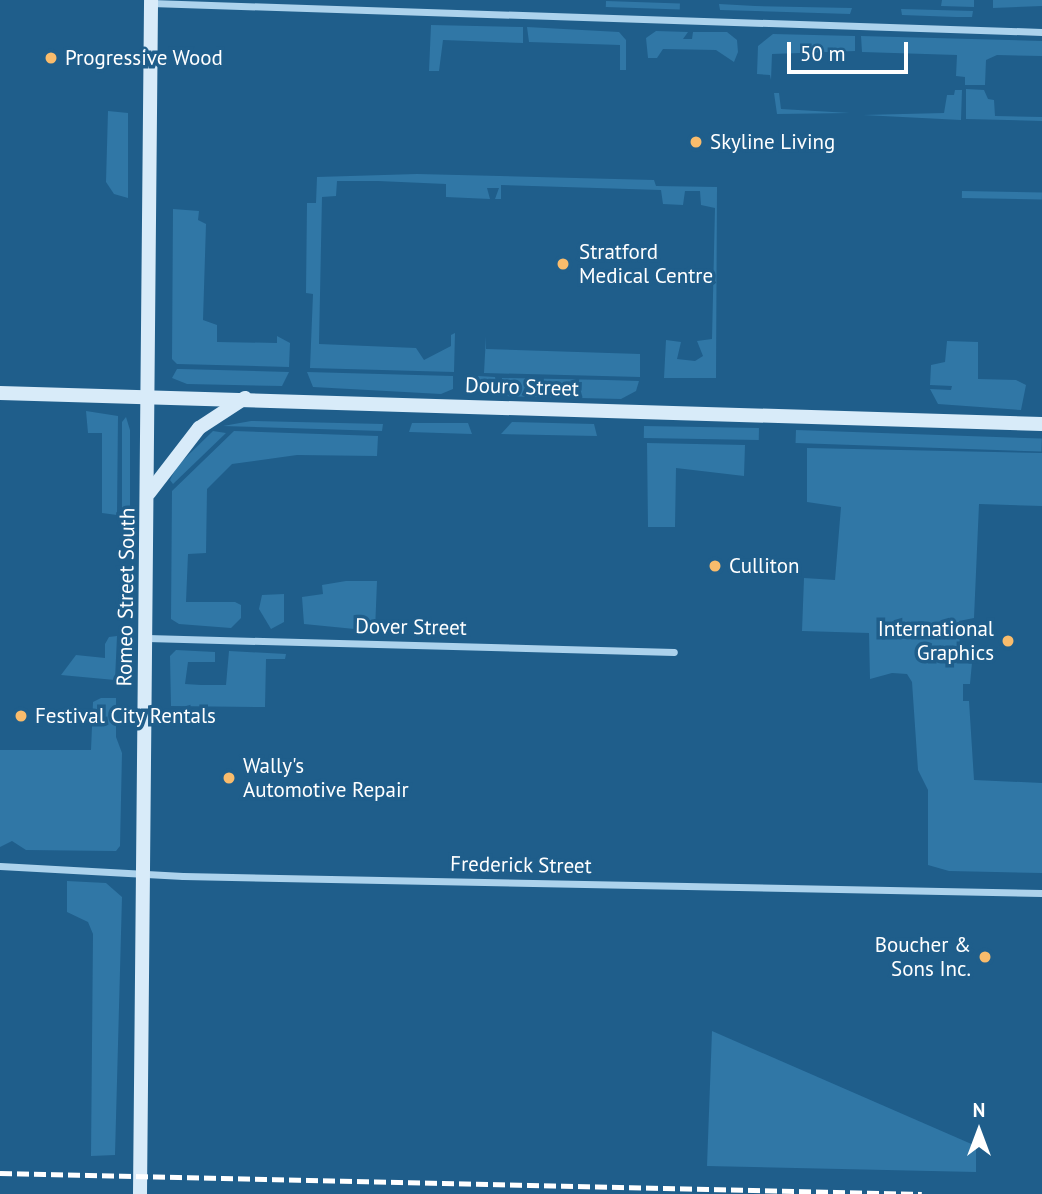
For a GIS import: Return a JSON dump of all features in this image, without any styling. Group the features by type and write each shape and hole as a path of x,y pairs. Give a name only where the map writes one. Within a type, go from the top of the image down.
{"main road":[{"name":"Romeo Street South","path":"140,1194 151,2"},
{"name":"Douro Street","path":"0,393 246,397 1042,424"},
{"path":"148,494 199,428 246,397"}],"street":[{"path":"151,2 1042,32"},
{"name":"Dover Street","path":"147,638 674,652"},
{"name":"Frederick Street","path":"0,866 145,872 1042,893"}],"shaded area":[{"path":"942,0 974,0 974,7 941,6"},
{"path":"993,0 1042,0 1042,6 993,8"},
{"path":"606,1 680,4 680,10 606,7"},
{"path":"719,4 852,8 850,14 720,10"},
{"path":"901,9 973,11 972,17 956,17 902,15"},
{"path":"431,25 523,27 523,43 443,40 439,71 429,71"},
{"path":"527,27 619,32 626,40 626,70 620,70 620,45 529,42"},
{"path":"656,31 688,32 683,39 692,39 693,32 727,32 737,40 738,52 734,62 716,50 663,49 657,58 648,58 646,38"},
{"path":"773,34 855,36 855,51 772,54 771,80 770,75 757,74 758,46"},
{"path":"861,36 1042,41 1042,56 997,55 986,60 985,85 965,85 965,77 956,76 957,55 862,52"},
{"path":"966,89 984,90 988,99 994,100 995,116 1042,117 1042,121 966,119"},
{"path":"955,90 962,90 961,120 863,115 944,113 947,95 954,95"},
{"path":"774,93 779,93 781,109 850,113 777,114"},
{"path":"108,111 128,113 128,198 114,194 106,182"},
{"path":"417,174 654,180 656,186 717,187 716,378 664,378 666,340 681,342 677,359 695,361 703,356 697,341 712,339 715,208 701,205 700,191 685,191 683,205 663,204 661,190 501,185 501,199 495,199 499,188 487,188 490,199 446,197 446,184 378,181 337,181 336,196 322,197 319,344 416,348 424,360 451,346 451,335 455,333 454,372 310,368 313,294 306,293 307,203 316,203 317,177"},
{"path":"962,191 1042,192 1042,199 962,198"},
{"path":"173,209 199,211 198,220 206,224 203,320 217,325 217,342 277,343 277,336 290,343 289,367 177,364 172,359"},
{"path":"486,336 486,349 640,354 640,377 484,373"},
{"path":"947,341 978,342 978,379 1016,380 1026,385 1021,410 938,404 930,389 951,390 952,386 930,385 931,365 945,362"},
{"path":"177,369 289,372 282,386 187,384 172,378"},
{"path":"307,372 453,376 453,389 441,394 313,387"},
{"path":"478,376 495,377 498,396 482,389"},
{"path":"502,378 639,381 636,391 621,399 502,396"},
{"path":"86,411 118,416 117,515 102,513 102,433 88,433"},
{"path":"126,417 130,430 130,528 122,529 122,422"},
{"path":"251,421 383,424 382,431 223,426"},
{"path":"512,422 594,424 597,436 501,434"},
{"path":"412,423 468,423 472,434 409,432"},
{"path":"644,426 759,428 759,440 644,438"},
{"path":"796,430 1042,439 1041,452 796,443"},
{"path":"213,431 226,433 173,484 170,480 177,466"},
{"path":"234,431 378,436 377,456 297,455 232,464 207,489 206,553 188,554 186,602 235,602 241,605 241,618 231,628 179,624 171,619 172,491"},
{"path":"647,443 745,445 744,476 676,468 675,527 648,527"},
{"path":"807,448 1042,453 1042,506 979,504 974,618 959,621 960,651 973,652 970,684 963,684 963,701 969,701 974,780 1042,783 1042,873 949,871 928,865 928,790 918,770 912,682 907,674 892,673 870,679 869,633 802,631 804,578 835,580 841,507 807,502"},
{"path":"346,581 377,581 375,631 304,624 302,597 323,594 322,585"},
{"path":"284,594 284,622 271,629 259,609 262,595"},
{"path":"117,636 115,680 61,675 76,655 105,658 105,644 109,637"},
{"path":"121,637 128,645 128,676 120,679"},
{"path":"176,650 215,652 215,662 188,662 185,684 201,685 226,685 229,651 286,654 285,659 266,659 265,707 171,706 170,656"},
{"path":"101,698 116,698 116,737 122,753 120,846 116,851 26,850 12,841 0,847 0,750 91,750 93,702"},
{"path":"67,881 106,883 122,897 115,1155 91,1156 93,934 88,922 67,912"},
{"path":"712,1031 976,1146 976,1172 707,1166"}],"railway":[{"path":"0,1173 922,1194"}],"place":[{"name":"Progressive Wood","path":"51,58"},
{"name":"Skyline Living","path":"696,142"},
{"name":"Stratford Medical Centre","path":"563,264"},
{"name":"Culliton","path":"715,566"},
{"name":"International Graphics","path":"1008,641"},
{"name":"Festival City Rentals","path":"21,716"},
{"name":"Wally's Automotive Repair","path":"229,778"},
{"name":"Boucher & Sons Inc.","path":"985,957"}]}
